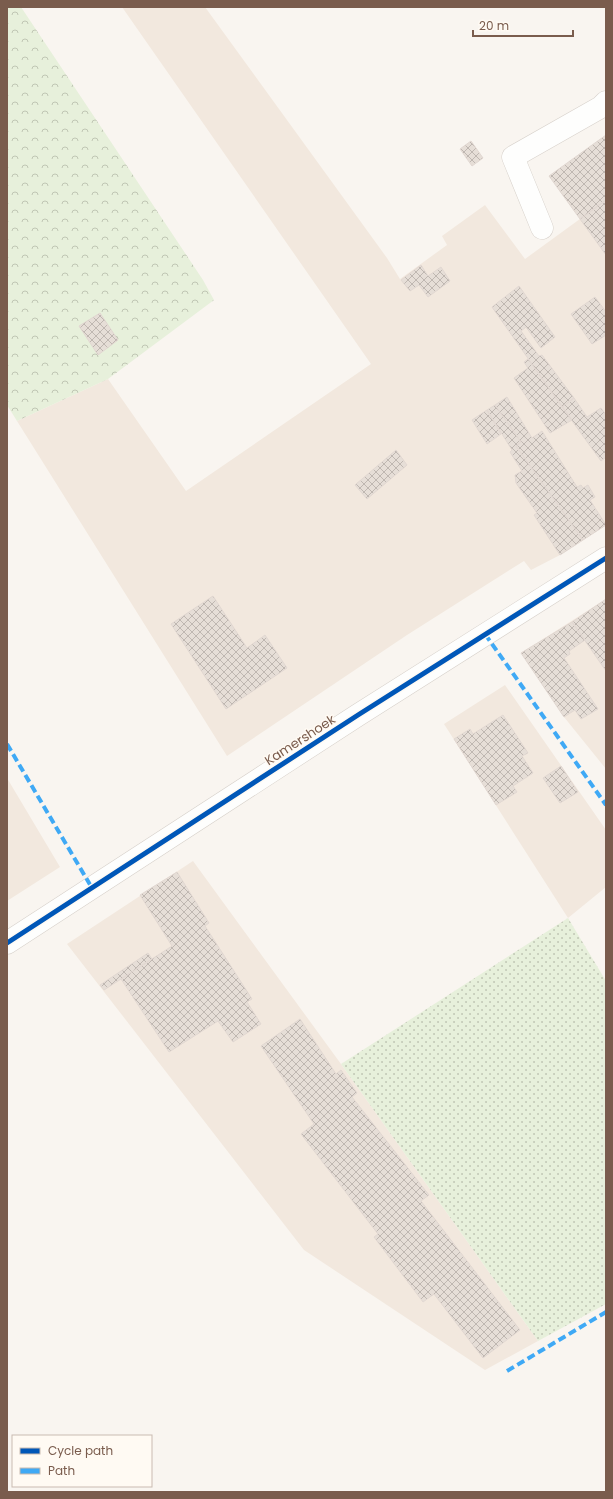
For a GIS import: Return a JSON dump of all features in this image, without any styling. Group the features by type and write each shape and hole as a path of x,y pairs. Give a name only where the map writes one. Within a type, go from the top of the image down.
{"street":[{"path":"542,228 513,157 601,107 606,102"},
{"name":"Kamershoek","path":"7,943 358,715 606,558"}],"shaded area":[{"path":"122,7 205,7 387,258 400,279 447,245 442,236 485,205 525,259 606,200 606,525 560,555 531,570 524,561 407,635 227,756 17,421 108,379 186,491 371,364"},
{"path":"606,599 606,769 564,717 521,653"},
{"path":"505,685 606,830 606,887 568,918 444,724"},
{"path":"7,778 60,867 7,901"},
{"path":"193,861 341,1064 538,1341 485,1370 304,1250 67,944"}],"green space":[{"path":"7,7 21,7 203,280 214,300 108,379 17,421 7,405"},
{"path":"568,918 606,981 606,1304 538,1341 341,1064"}],"building":[{"path":"606,135 606,200 580,219 549,176"},
{"path":"471,141 483,158 472,166 460,149"},
{"path":"606,200 606,255 580,219"},
{"path":"421,265 428,276 441,267 450,281 428,297 419,285 410,291 401,280"},
{"path":"519,286 555,337 541,348 526,327 521,331 539,356 542,355 574,398 562,407 492,307"},
{"path":"595,297 606,312 606,335 592,344 571,314"},
{"path":"100,313 118,340 98,355 79,326"},
{"path":"528,359 572,420 550,433 514,378 528,368 524,362"},
{"path":"507,397 532,438 542,431 577,487 581,485 583,488 588,485 595,497 590,500 606,525 583,540 516,446 521,442 495,405"},
{"path":"574,398 587,417 601,408 606,415 606,457 601,461 562,407"},
{"path":"495,405 521,442 516,446 583,540 560,555 534,515 537,513 516,483 515,475 522,471 510,452 512,450 487,410"},
{"path":"487,410 501,434 487,444 472,420"},
{"path":"396,450 407,465 367,499 355,485"},
{"path":"213,596 247,648 265,635 287,668 226,709 171,624"},
{"path":"606,599 606,671 572,622"},
{"path":"572,622 585,640 569,651 570,654 564,658 598,709 581,719 575,710 564,717 521,653"},
{"path":"503,715 528,753 522,756 533,773 513,786 517,792 496,805 454,739 470,729 473,734"},
{"path":"561,766 578,792 560,803 543,778"},
{"path":"177,872 209,923 205,926 252,999 247,1002 261,1024 233,1042 218,1021 169,1052 121,979 172,946 140,895"},
{"path":"148,953 152,959 104,990 100,985"},
{"path":"300,1019 336,1074 341,1070 357,1093 352,1097 429,1195 421,1201 520,1330 483,1358 434,1294 423,1302 374,1237 378,1234 301,1134 314,1124 261,1046"}],"marked path":[{"path":"485,634 606,805"},
{"path":"7,744 92,888"},
{"path":"507,1371 606,1312"}],"cycle path":[{"path":"7,943 358,715 606,558"}]}
